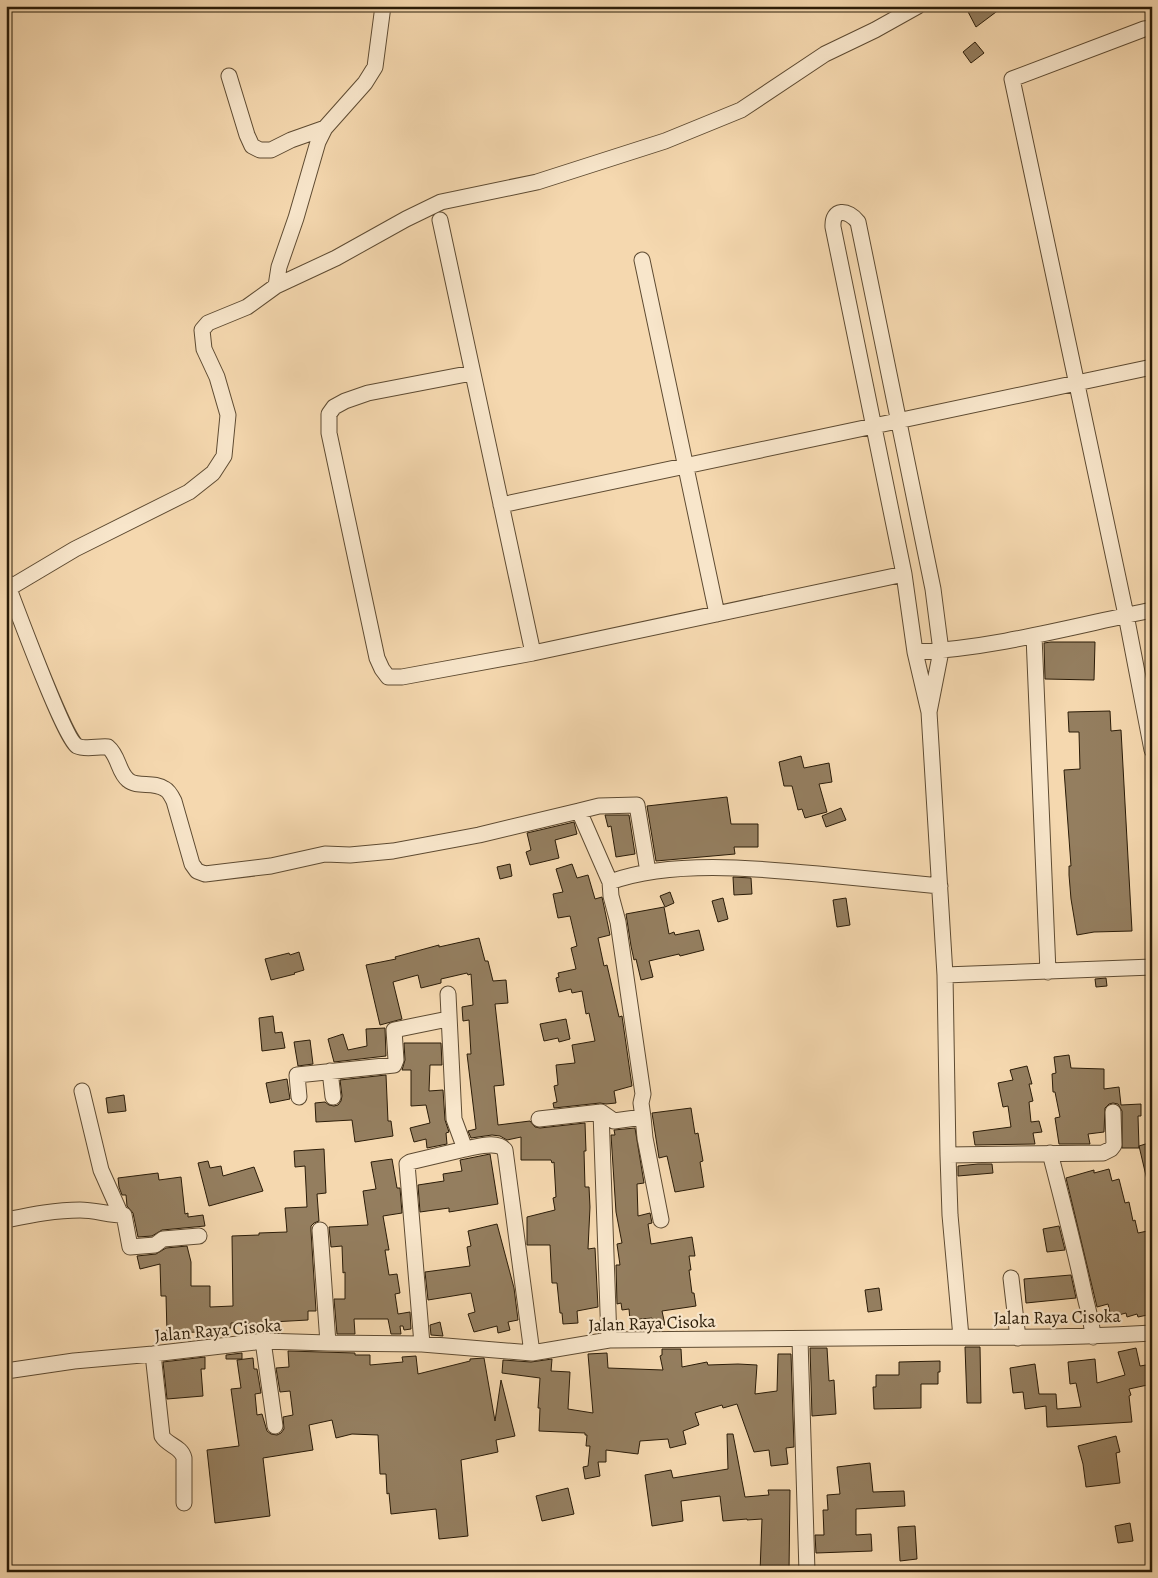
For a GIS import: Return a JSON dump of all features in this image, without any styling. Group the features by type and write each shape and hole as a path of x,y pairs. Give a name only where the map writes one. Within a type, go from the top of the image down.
{"street":[{"path":"276,286 278,267 296,218 318,142 325,128 365,83 375,67 383,6"},
{"path":"648,872 637,805 599,806 479,835 393,851 350,855 325,854 271,866 205,874 197,871 192,864 174,801 169,792 154,784 129,782 114,752 108,747 84,747 73,743 50,694 7,587 75,549 189,492 213,474 224,456 228,415 217,376 204,349 202,330 208,323 247,307 276,286 336,258 441,202 537,182 665,141 742,110 825,54 875,30 918,6"},
{"path":"1152,28 1144,29 1012,79 1126,615 1152,750"},
{"path":"229,76 252,146 260,150 271,150 325,128"},
{"path":"929,712 941,651 932,589 858,222 847,213 838,213 833,220 834,227 904,574 916,652 929,712 945,975 950,1215 961,1337"},
{"path":"440,220 532,653"},
{"path":"642,260 717,614"},
{"path":"501,505 1152,366"},
{"path":"472,373 368,393 345,401 334,407 329,414 329,433 377,658 388,677 402,677 532,653 904,574"},
{"path":"916,652 941,651 1034,636 1152,610"},
{"path":"1034,636 1048,972"},
{"path":"579,812 610,882 618,922 643,1094 641,1103 645,1138 661,1220"},
{"path":"610,882 628,875 696,868 764,869 940,886"},
{"path":"945,975 1152,967"},
{"path":"448,994 454,1118 465,1149"},
{"path":"298,1096 297,1074 394,1065 396,1060 394,1030 448,1019"},
{"path":"330,1071 333,1097"},
{"path":"82,1091 101,1170 121,1215 124,1215 130,1247 155,1245 163,1239 199,1236"},
{"path":"539,1119 601,1112 614,1121 643,1117"},
{"path":"601,1112 609,1340"},
{"path":"948,1155 1103,1153 1114,1145 1113,1112"},
{"path":"422,1344 407,1164 465,1149 497,1144 505,1150 532,1353"},
{"path":"1050,1153 1076,1253 1093,1337"},
{"path":"6,1220 47,1212 83,1210 121,1215"},
{"path":"320,1230 328,1343"},
{"path":"1011,1278 1018,1338"},
{"name":"Jalan Raya Cisoka","path":"6,1371 74,1361 263,1341 422,1344 532,1353 609,1340 1018,1338 1093,1337 1152,1333"},
{"path":"800,1339 807,1572"},
{"path":"263,1341 275,1426"},
{"path":"153,1354 160,1430 165,1441 180,1450 184,1458 184,1503"}],"building":[{"path":"965,6 1004,6 976,27"},
{"path":"975,42 984,53 971,63 963,52"},
{"path":"1095,642 1094,680 1045,679 1044,643"},
{"path":"1110,711 1111,731 1121,730 1132,931 1094,932 1077,935 1069,875 1069,866 1071,866 1064,770 1080,769 1079,732 1069,732 1068,712"},
{"path":"801,756 804,768 829,763 832,782 819,784 827,812 805,818 802,809 798,810 792,786 784,786 779,762"},
{"path":"727,797 731,824 758,824 758,847 734,847 735,854 656,861 647,806"},
{"path":"841,808 846,820 826,827 822,816"},
{"path":"605,815 629,815 635,854 616,857 611,826 608,827"},
{"path":"574,822 577,834 555,840 559,858 530,865 526,852 531,850 527,833"},
{"path":"510,864 512,876 500,879 497,867"},
{"path":"572,864 577,878 588,875 595,899 602,897 610,935 598,938 604,966 607,965 619,1017 622,1016 632,1086 614,1091 616,1103 554,1108 553,1103 557,1102 554,1086 558,1085 556,1065 575,1063 572,1045 595,1041 589,1013 586,1014 582,991 572,993 571,989 559,992 556,978 559,977 558,973 576,969 571,948 577,946 570,916 558,918 553,894 563,892 556,869"},
{"path":"733,877 751,878 752,894 734,895"},
{"path":"670,892 674,903 665,907 660,896"},
{"path":"723,898 728,919 718,922 712,901"},
{"path":"846,898 850,925 837,927 833,900"},
{"path":"664,907 669,934 674,932 675,935 699,930 704,950 649,961 653,977 641,980 636,959 634,960 626,914"},
{"path":"479,938 493,981 506,980 508,1003 495,1004 504,1085 494,1086 498,1125 530,1121 535,1127 540,1128 585,1123 585,1187 589,1187 590,1207 588,1249 595,1248 598,1307 577,1311 578,1323 563,1324 557,1283 552,1283 550,1245 527,1245 527,1217 555,1210 553,1198 556,1197 554,1162 552,1163 551,1160 521,1160 521,1137 507,1140 500,1136 492,1135 471,1138 468,1131 476,1129 467,1054 471,1054 469,1020 463,1021 462,1007 473,1005 471,974 468,975 467,973 441,979 441,983 421,988 418,975 393,982 402,1019 380,1025 366,965 396,959 395,957 439,945 439,947"},
{"path":"299,952 304,970 271,980 265,959"},
{"path":"1106,978 1107,986 1096,987 1095,979"},
{"path":"273,1016 275,1033 282,1032 285,1048 262,1051 259,1018"},
{"path":"566,1019 570,1039 559,1042 558,1038 544,1041 540,1024"},
{"path":"385,1028 386,1056 334,1062 328,1039 343,1034 348,1050 367,1046 366,1029"},
{"path":"310,1040 313,1064 298,1066 294,1042"},
{"path":"404,1043 441,1043 442,1065 430,1065 429,1091 443,1090 445,1120 449,1132 446,1133 447,1144 427,1148 426,1139 414,1142 410,1128 430,1123 426,1105 411,1106 411,1070 402,1070 405,1060"},
{"path":"1069,1055 1071,1068 1104,1069 1104,1089 1119,1087 1121,1105 1141,1104 1141,1116 1138,1116 1139,1148 1122,1148 1122,1111 1118,1104 1113,1103 1105,1108 1104,1132 1088,1134 1090,1144 1059,1144 1055,1118 1060,1117 1055,1092 1053,1092 1052,1074 1056,1073 1054,1057"},
{"path":"1027,1066 1032,1084 1029,1084 1033,1101 1029,1102 1031,1122 1039,1121 1042,1132 1033,1133 1035,1144 975,1145 973,1132 1011,1127 1008,1106 1003,1107 998,1083 1013,1080 1010,1070"},
{"path":"386,1075 388,1121 391,1121 393,1136 355,1142 352,1120 316,1122 315,1103 325,1102 334,1106 338,1105 341,1101 340,1080"},
{"path":"287,1079 290,1099 270,1103 266,1083"},
{"path":"124,1095 126,1111 108,1113 106,1098"},
{"path":"691,1108 695,1134 698,1133 703,1161 700,1162 704,1187 675,1192 667,1156 659,1158 652,1113"},
{"path":"635,1128 644,1183 637,1184 638,1216 650,1213 652,1223 648,1224 651,1244 692,1237 695,1256 689,1256 691,1270 689,1270 696,1306 662,1311 665,1325 654,1327 652,1318 630,1320 629,1309 622,1310 621,1303 617,1304 616,1265 620,1265 617,1244 622,1243 616,1212 611,1135 615,1135 614,1130"},
{"path":"1152,1142 1152,1180 1147,1180 1139,1146"},
{"path":"324,1149 326,1193 317,1194 319,1221 311,1226 316,1311 308,1311 308,1320 272,1322 272,1324 231,1323 231,1328 167,1333 166,1296 161,1296 160,1264 140,1269 137,1256 156,1254 166,1248 187,1246 191,1262 191,1286 210,1286 210,1307 233,1306 232,1236 287,1232 285,1208 307,1207 305,1166 295,1167 294,1151"},
{"path":"490,1154 498,1204 449,1212 449,1208 420,1212 418,1185 444,1181 443,1174 462,1171 460,1160"},
{"path":"392,1159 397,1188 400,1188 402,1213 383,1216 389,1250 385,1250 389,1275 397,1274 400,1293 395,1294 398,1314 410,1312 411,1329 404,1330 403,1326 400,1326 401,1334 391,1334 388,1319 354,1319 355,1334 337,1334 334,1299 345,1299 345,1272 343,1273 342,1246 331,1247 329,1227 368,1225 363,1191 376,1189 371,1162"},
{"path":"208,1161 210,1168 221,1166 223,1176 254,1167 263,1191 209,1206 198,1163"},
{"path":"992,1164 993,1173 958,1176 958,1166"},
{"path":"1109,1169 1112,1181 1119,1179 1125,1203 1129,1202 1138,1233 1152,1230 1152,1314 1138,1317 1137,1314 1127,1317 1126,1313 1111,1317 1108,1304 1097,1307 1066,1178 1094,1170 1094,1173"},
{"path":"158,1173 159,1180 181,1177 185,1214 188,1213 188,1217 203,1215 205,1226 162,1230 152,1236 138,1237 133,1213 127,1206 126,1195 122,1195 118,1178"},
{"path":"497,1224 514,1288 518,1320 508,1322 510,1330 498,1333 497,1326 474,1332 468,1314 475,1312 471,1293 428,1300 425,1272 470,1266 467,1247 471,1246 468,1231"},
{"path":"1059,1226 1065,1250 1047,1252 1043,1229"},
{"path":"1071,1275 1076,1298 1026,1303 1024,1279"},
{"path":"879,1288 882,1310 868,1312 865,1290"},
{"path":"440,1322 443,1336 431,1335 430,1325"},
{"path":"965,1347 980,1347 981,1403 967,1403"},
{"path":"810,1348 827,1348 829,1381 834,1380 836,1414 812,1416"},
{"path":"1136,1348 1140,1366 1152,1364 1152,1384 1129,1389 1132,1422 1047,1427 1046,1406 1025,1409 1023,1392 1013,1393 1010,1368 1035,1364 1039,1394 1056,1394 1057,1409 1081,1407 1076,1383 1070,1384 1068,1362 1095,1359 1097,1383 1125,1375 1118,1352"},
{"path":"662,1349 681,1349 682,1367 707,1362 708,1365 757,1365 755,1394 777,1391 778,1354 791,1354 794,1447 786,1448 788,1464 771,1466 769,1450 754,1452 737,1404 723,1408 722,1405 695,1413 699,1425 683,1431 686,1444 670,1448 668,1439 640,1441 638,1454 606,1450 606,1462 598,1462 600,1476 585,1479 583,1467 588,1466 590,1446 586,1446 587,1435 585,1433 539,1431 540,1378 502,1373 503,1360 531,1362 552,1359 551,1371 570,1372 568,1409 593,1413 588,1354 607,1353 608,1368 663,1370 660,1356 662,1355"},
{"path":"288,1351 370,1355 370,1365 403,1362 402,1357 416,1356 418,1374 470,1361 470,1359 484,1358 495,1421 501,1380 515,1436 496,1440 498,1452 461,1460 468,1536 439,1539 436,1509 391,1514 386,1474 380,1474 378,1435 352,1434 336,1438 332,1420 309,1425 313,1450 263,1458 270,1516 215,1523 207,1450 239,1446 231,1389 241,1388 237,1360 253,1358 261,1393 255,1394 257,1415 262,1414 267,1431 277,1435 284,1429 283,1417 293,1415 290,1391 280,1392 276,1368 289,1367"},
{"path":"242,1353 242,1359 226,1359 226,1355"},
{"path":"205,1357 205,1369 201,1369 203,1396 167,1399 163,1362"},
{"path":"940,1361 938,1384 921,1384 921,1408 874,1409 873,1387 876,1387 876,1375 899,1375 899,1362"},
{"path":"727,1434 733,1434 745,1497 769,1495 768,1490 790,1490 789,1572 760,1572 762,1519 723,1521 720,1496 681,1501 683,1521 652,1526 645,1475 671,1470 673,1478 728,1469"},
{"path":"1116,1436 1120,1452 1116,1453 1120,1483 1086,1487 1078,1446"},
{"path":"870,1463 873,1492 904,1491 905,1506 856,1509 856,1535 871,1534 872,1551 816,1553 815,1535 824,1535 823,1510 828,1510 827,1495 840,1494 837,1467"},
{"path":"568,1488 574,1514 542,1521 536,1496"},
{"path":"1130,1523 1133,1541 1118,1543 1115,1526"},
{"path":"915,1526 917,1559 900,1561 898,1527"}]}
